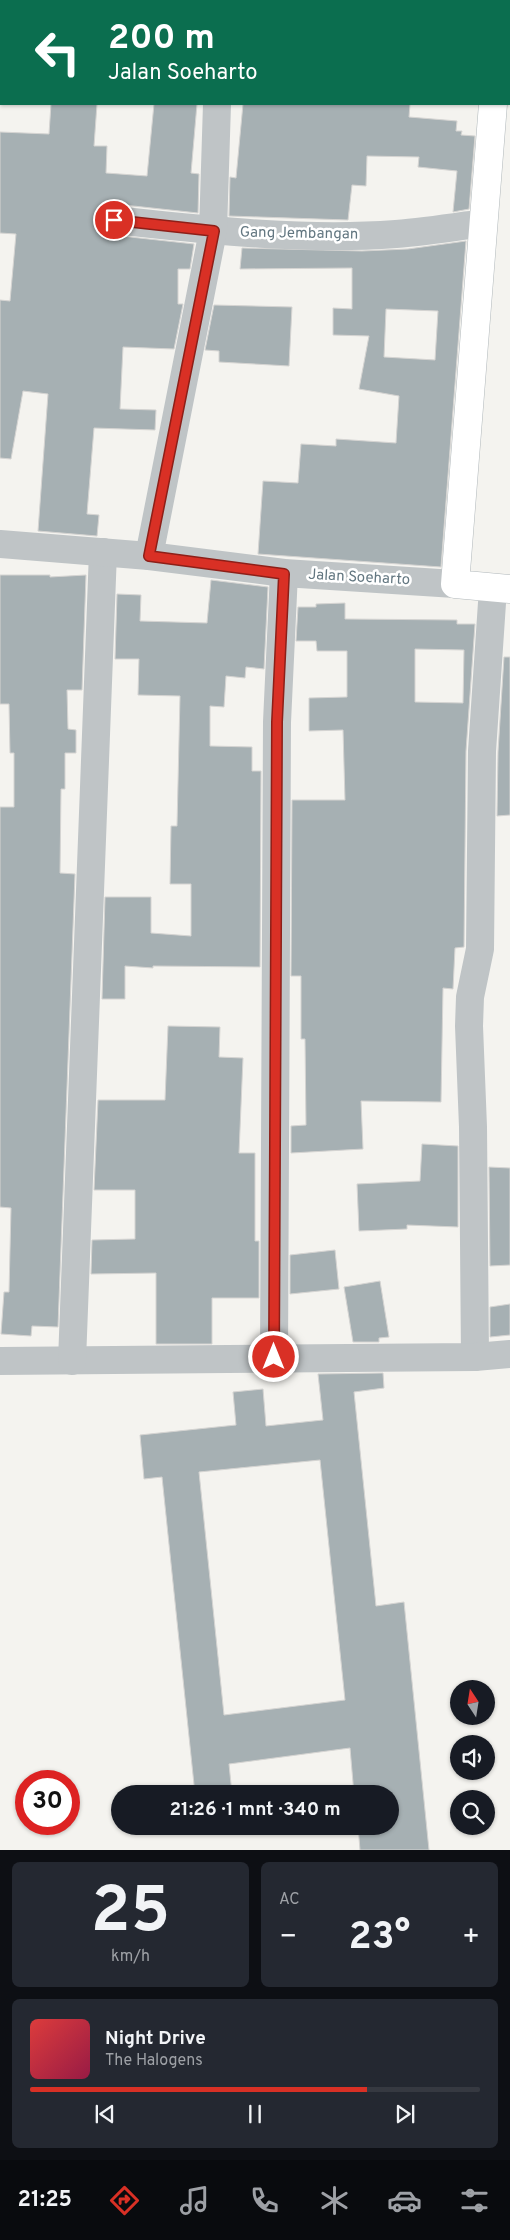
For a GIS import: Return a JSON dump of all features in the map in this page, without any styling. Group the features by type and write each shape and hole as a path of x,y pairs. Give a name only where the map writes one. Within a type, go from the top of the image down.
{"main road":[{"path":"455,584 484,223 498,115"},
{"name":"Jalan Soeharto","path":"455,584 502,589"}],"street":[{"path":"149,556 214,231 217,105"},
{"name":"Gang Jembangan","path":"114,220 214,231 311,236 396,234 484,223"},
{"name":"Jalan Soeharto","path":"0,544 149,556 284,574 455,584"},
{"path":"72,1361 103,552"},
{"path":"274,1357 277,722 284,574"},
{"path":"475,1357 470,997 480,949 482,751 502,589"},
{"path":"0,1360 475,1357 510,1354"}],"building":[{"path":"51,105 97,105 94,146 107,146 106,173 147,176 154,105 197,105 191,173 199,174 198,213 115,204 107,206 102,210 99,218 100,227 104,232 112,235 194,244 190,269 178,269 178,304 183,304 174,349 123,347 120,409 156,410 155,430 94,428 87,514 99,515 97,536 38,531 48,394 23,391 11,459 0,458 0,300 10,301 16,234 0,233 0,132 49,134"},
{"path":"243,105 410,105 409,117 457,121 456,131 462,131 461,135 475,136 469,209 453,212 457,171 418,167 419,157 367,156 366,186 352,185 348,220 229,216 230,177 236,178"},
{"path":"466,241 441,567 258,554 263,481 298,483 301,444 336,446 336,439 396,443 399,396 359,389 369,336 333,335 333,308 352,309 352,268 240,269 242,248 362,251 408,249","holes":["386,309 438,311 435,360 384,357"]},
{"path":"214,305 292,307 289,366 219,362 219,351 205,350"},
{"path":"0,575 50,575 50,577 86,575 82,690 67,690 68,729 76,730 76,753 65,753 65,789 61,789 60,873 75,874 58,1327 32,1326 31,1336 1,1334 4,1292 9,1292 11,1208 0,1207 0,807 14,807 14,753 10,753 9,704 0,704"},
{"path":"211,580 268,587 264,669 246,667 245,678 226,676 224,707 210,706 210,746 252,747 252,771 261,771 260,967 153,966 153,968 125,966 125,999 102,999 105,897 151,897 151,933 191,936 191,884 170,884 171,826 177,826 180,696 138,695 139,659 115,659 117,594 141,595 140,621 207,623"},
{"path":"345,603 345,619 457,620 457,624 475,624 466,751 464,947 455,948 453,989 443,988 441,1102 361,1101 363,1149 291,1153 291,1126 306,1125 305,1039 301,1039 301,976 291,976 292,800 345,800 343,730 309,731 309,698 347,697 347,651 317,651 316,641 296,641 298,607 316,607 316,604","holes":["415,649 464,650 463,703 415,702"]},
{"path":"504,657 510,657 510,815 497,816 498,752"},
{"path":"168,1026 220,1027 219,1057 243,1058 239,1153 255,1153 255,1241 259,1241 259,1298 212,1298 212,1344 156,1344 156,1273 91,1274 92,1240 135,1239 135,1190 94,1190 98,1100 165,1100"},
{"path":"422,1144 458,1146 458,1227 407,1225 407,1229 359,1231 357,1184 420,1181"},
{"path":"489,1167 510,1168 510,1265 490,1266"},
{"path":"335,1250 339,1289 290,1294 290,1255"},
{"path":"380,1281 389,1337 379,1338 379,1342 353,1342 344,1287"},
{"path":"510,1304 510,1335 490,1337 490,1307"},
{"path":"383,1373 384,1388 354,1392 376,1606 404,1602 429,1850 360,1850 359,1835 399,1835 399,1785 353,1785 350,1748 229,1764 231,1785 194,1785 162,1477 144,1479 140,1435 236,1425 233,1392 263,1389 266,1426 323,1420 318,1374","holes":["320,1460 345,1700 224,1715 199,1472"]}],"route":[{"path":"114,220 214,231 149,556 284,574 277,722 274,1357"}]}
